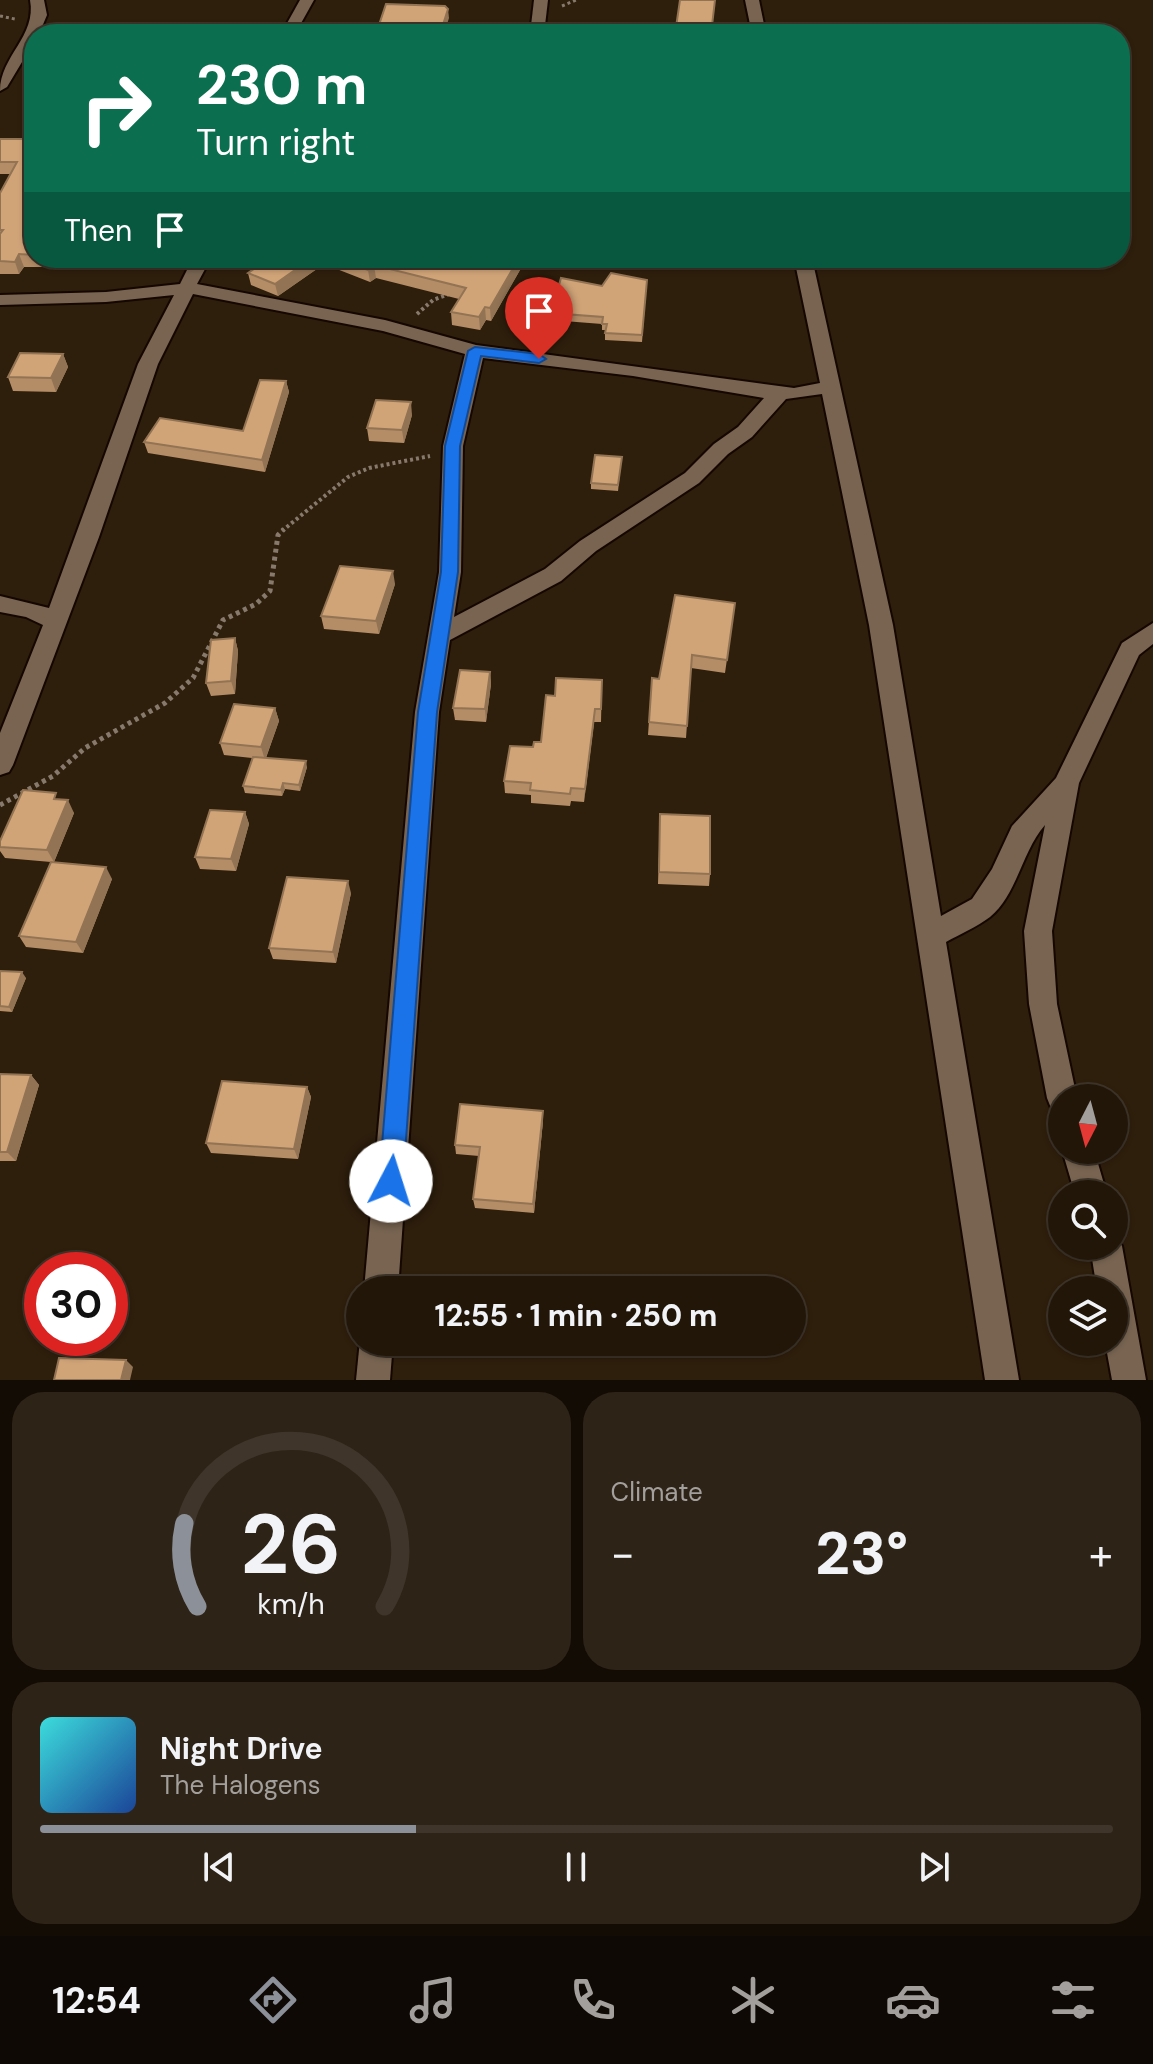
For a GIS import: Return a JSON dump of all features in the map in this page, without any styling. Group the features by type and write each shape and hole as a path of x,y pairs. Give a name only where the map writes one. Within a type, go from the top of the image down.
{"street":[{"path":"37,0 38,24"},
{"path":"294,24 307,0"},
{"path":"538,24 541,0"},
{"path":"752,0 757,24"},
{"path":"0,87 24,47"},
{"path":"0,765 56,621 148,364 197,268"},
{"path":"805,268 881,625 1002,1380"},
{"path":"0,300 106,297 188,288 398,330 475,351 782,393 829,387"},
{"path":"382,1276 427,712 450,572 453,446 475,351"},
{"path":"440,635 553,575 588,546 692,478 721,449 745,432 762,410 782,393"},
{"path":"0,604 30,609 56,621"},
{"path":"1059,1084 1043,1004 1038,931 1066,783 1130,649 1153,632"},
{"path":"931,936 982,907 1003,876 1021,834 1066,783"},
{"path":"1108,1260 1129,1380"},
{"path":"373,1380 375,1356"}],"path":[{"path":"398,330 433,300 462,290"},
{"path":"0,805 53,776 85,748 165,703 193,678 223,620 256,604 270,591 278,535 348,477 369,468 419,461 453,446"}],"building":[{"path":"680,0 715,0 712,24 676,24"},
{"path":"386,4 445,6 448,9 443,24 379,24"},
{"path":"0,139 24,139 24,254 19,254 15,262 0,261 0,234 3,230 0,230 0,193 17,162 0,162"},
{"path":"255,268 298,268 275,284 248,273"},
{"path":"386,268 513,268 490,308 485,307 479,317 451,312 466,288"},
{"path":"611,273 647,280 642,335 605,333 607,324 602,324 603,317 551,313 561,278 602,286"},
{"path":"20,353 63,354 51,378 8,377"},
{"path":"260,380 286,381 262,460 144,442 160,418 243,431"},
{"path":"376,400 411,402 402,430 367,428"},
{"path":"595,455 622,457 618,485 591,483"},
{"path":"340,566 393,571 376,621 321,616"},
{"path":"675,595 735,603 727,660 692,655 687,726 649,722 652,678 659,679"},
{"path":"235,638 231,681 206,683 211,640"},
{"path":"460,670 490,672 485,709 453,708"},
{"path":"556,678 602,680 601,709 595,709 585,789 571,788 570,794 530,790 531,783 504,781 510,746 533,747 534,742 541,742 546,695 555,696"},
{"path":"234,704 275,708 261,747 220,743"},
{"path":"253,757 306,761 299,785 283,783 281,790 243,786"},
{"path":"23,790 56,793 54,799 68,800 47,850 0,847"},
{"path":"210,810 245,812 231,859 195,857"},
{"path":"660,814 710,816 710,874 659,872"},
{"path":"51,862 106,867 76,942 19,936"},
{"path":"287,877 348,881 333,952 269,948"},
{"path":"0,971 22,972 9,1007 0,1006"},
{"path":"0,1074 31,1075 7,1152 0,1152"},
{"path":"222,1081 307,1087 294,1149 206,1143"},
{"path":"460,1104 543,1111 533,1204 473,1199 480,1147 455,1145"},
{"path":"59,1358 126,1360 121,1380 54,1380"}],"route":[{"path":"391,1181 427,712 450,572 453,446 475,351 539,359"}]}
